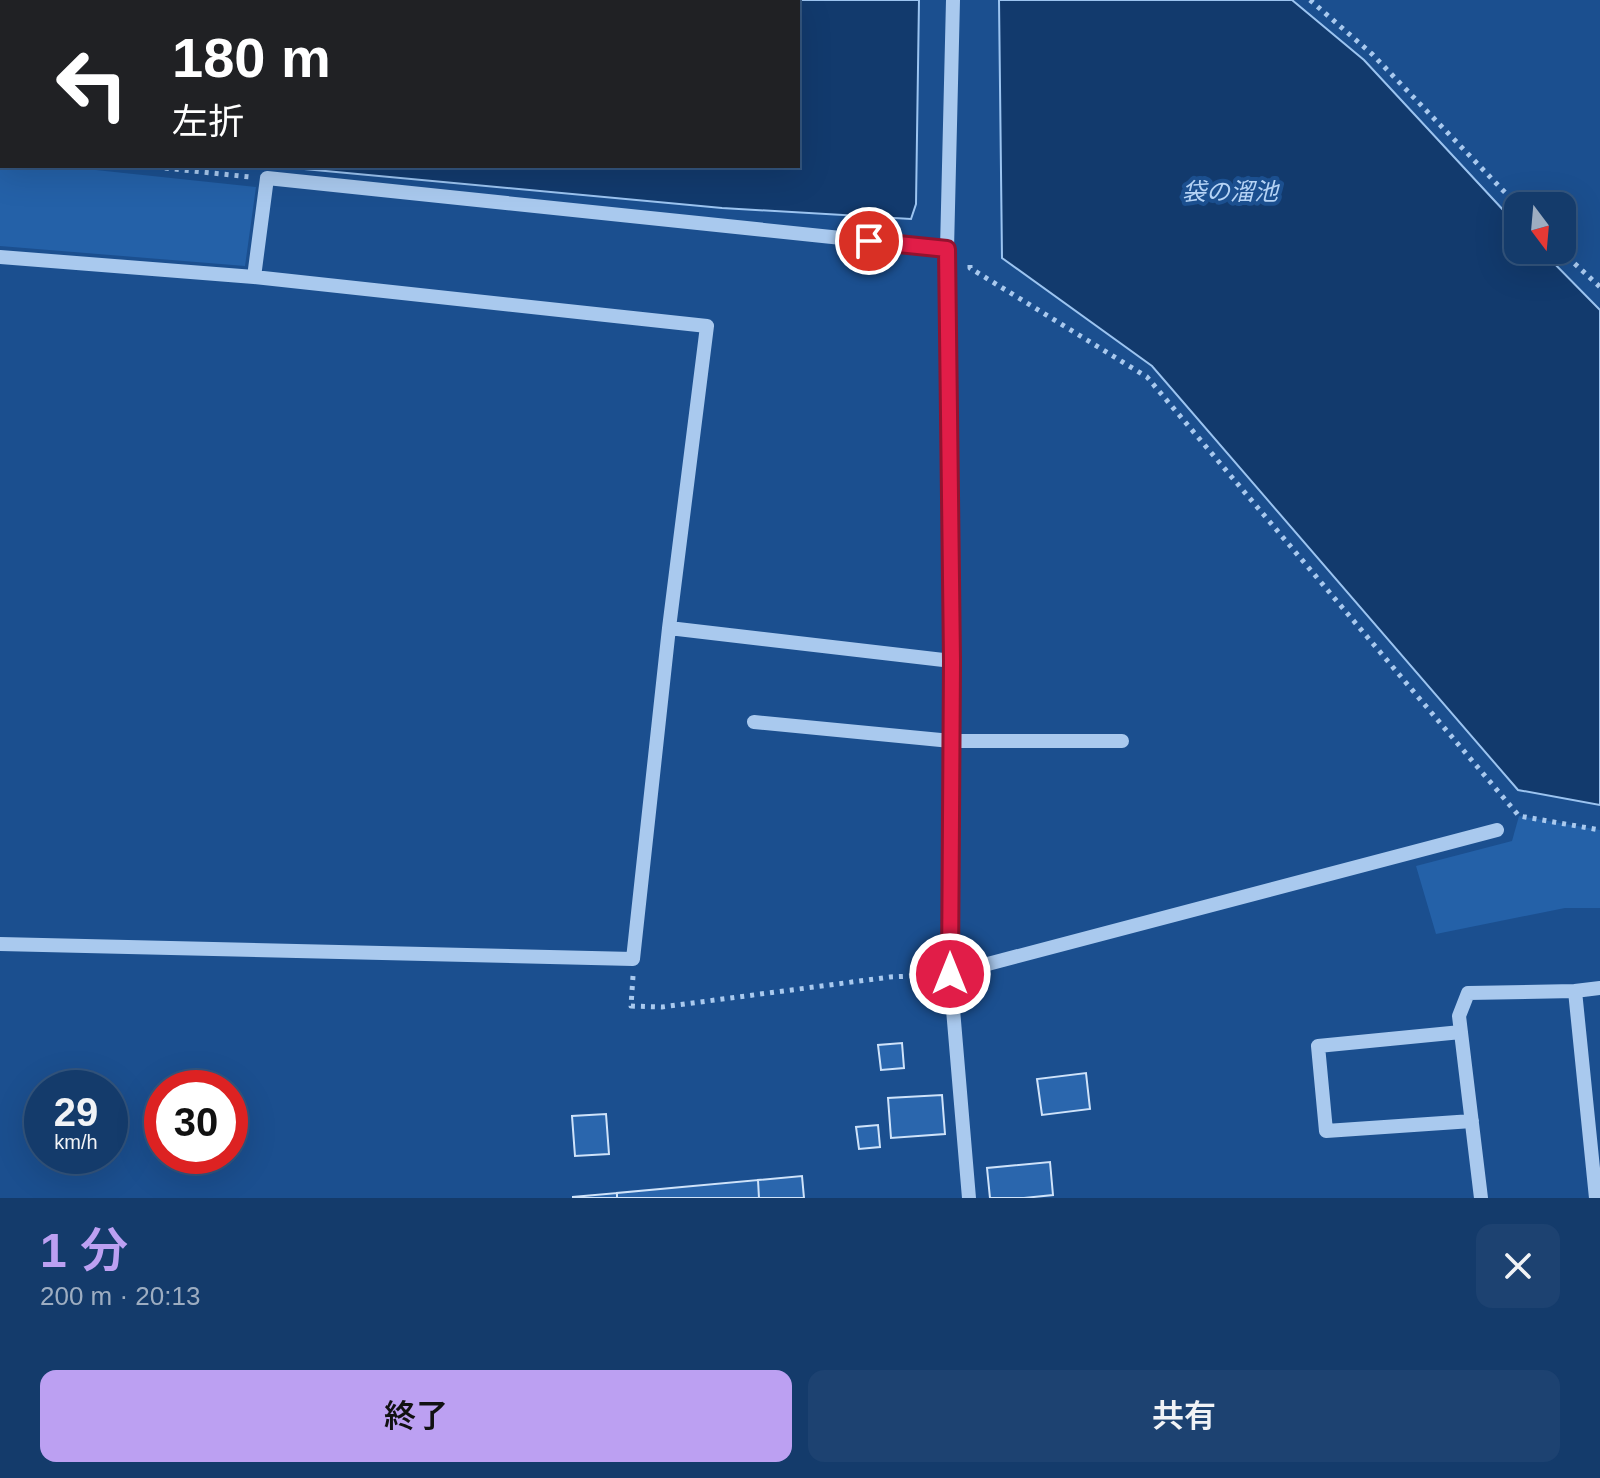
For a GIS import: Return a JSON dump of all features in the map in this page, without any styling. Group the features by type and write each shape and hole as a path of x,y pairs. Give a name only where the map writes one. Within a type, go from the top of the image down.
{"street":[{"path":"953,0 947,249 952,661 950,974 969,1198"},
{"path":"254,277 267,178 947,249"},
{"path":"0,257 254,277 707,326 669,628 633,959 0,944"},
{"path":"669,628 952,661"},
{"path":"754,722 951,741 1122,741"},
{"path":"950,974 1497,830"},
{"path":"1481,1198 1459,1016 1468,993 1600,988"},
{"path":"1575,991 1596,1198"},
{"path":"1461,1032 1318,1046 1326,1131 1472,1121"}],"path":[{"path":"1310,0 1372,54 1505,192"},
{"path":"165,168 267,178"},
{"path":"970,253 970,268 1147,377 1519,816 1600,830"},
{"path":"1575,264 1600,287"},
{"path":"633,959 631,1006 662,1007 890,977 950,974"}],"shaded area":[{"path":"0,168 77,168 256,187 245,266 0,246"},
{"path":"1519,816 1600,830 1600,908 1565,908 1436,934 1416,866 1512,841"}],"water":[{"path":"800,0 919,0 916,204 911,219 722,208 293,168 800,168"},
{"name":"袋の溜池","path":"999,0 1292,0 1364,60 1504,211 1504,264 1555,264 1600,310 1600,805 1518,790 1152,366 1002,258"}],"building":[{"path":"902,1043 904,1068 881,1070 878,1045"},
{"path":"1086,1073 1090,1109 1042,1115 1037,1079"},
{"path":"942,1095 945,1134 891,1138 888,1098"},
{"path":"606,1114 609,1154 575,1156 572,1116"},
{"path":"878,1125 880,1147 859,1149 856,1127"},
{"path":"1050,1162 1053,1195 990,1198 987,1168"},
{"path":"802,1176 804,1198 759,1198 758,1180"},
{"path":"758,1180 759,1198 617,1198 617,1193"},
{"path":"617,1193 617,1198 573,1198 573,1197"}],"route":[{"path":"869,241 947,249 952,661 950,974"}]}
